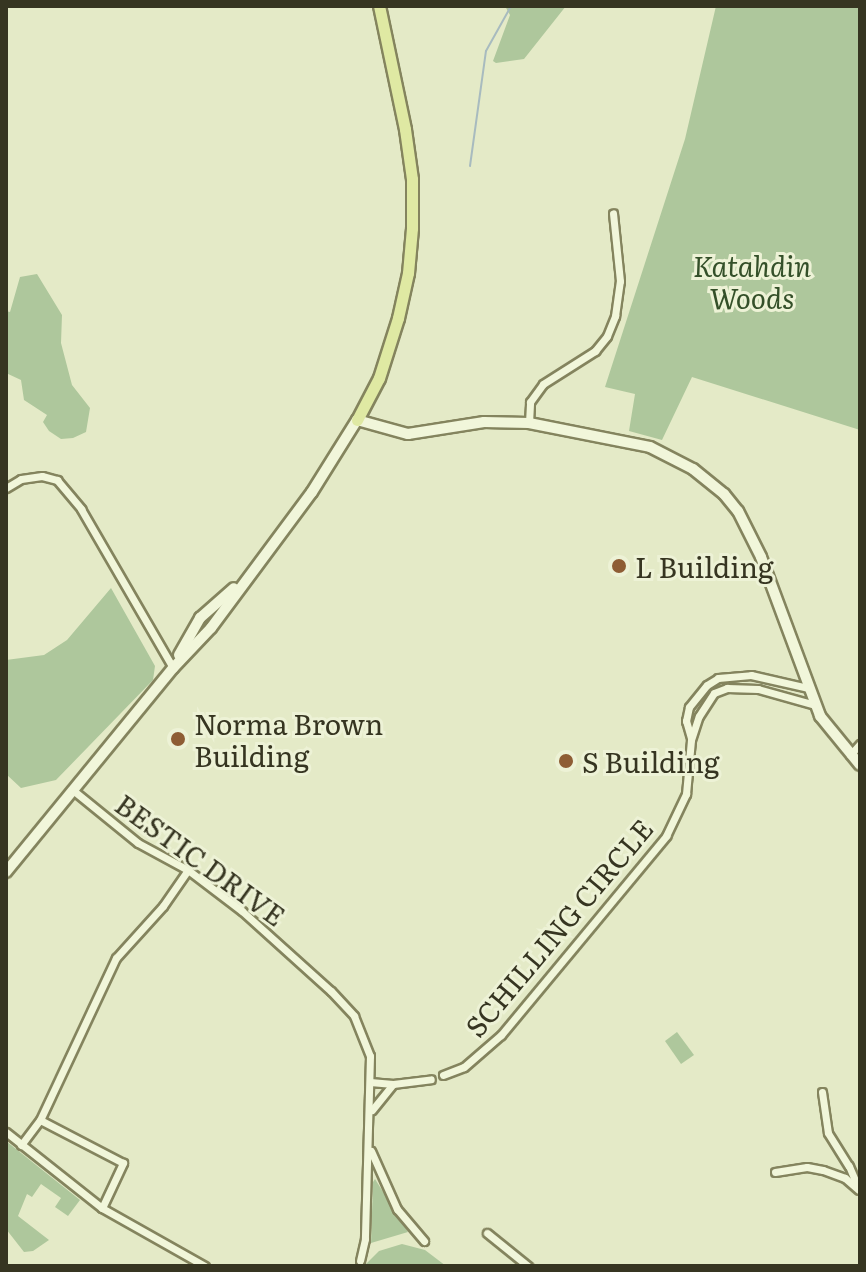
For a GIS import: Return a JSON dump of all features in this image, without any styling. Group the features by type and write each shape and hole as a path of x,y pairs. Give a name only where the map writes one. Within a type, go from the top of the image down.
{"main road":[{"path":"357,420 379,378 398,318 408,273 412,228 412,179 405,129 379,6"}],"street":[{"path":"529,423 530,402 543,384 595,351 607,336 615,316 620,281 613,213"},
{"path":"6,872 173,668 211,628 312,492 357,420 408,434 484,422 529,423 650,447 693,469 724,494 738,511 761,557 815,705 860,765"},
{"path":"6,488 25,478 42,476 57,480 81,509 173,668"},
{"path":"173,668 200,618 249,574"},
{"name":"SCHILLING CIRCLE","path":"691,740 686,721 689,707 707,685 718,678 751,675 808,688"},
{"name":"SCHILLING CIRCLE","path":"443,1075 464,1067 501,1035 666,836 686,794 691,740 705,703 714,693 727,688 758,689 815,705"},
{"path":"850,755 860,744"},
{"name":"BESTIC DRIVE","path":"74,791 138,843 188,870 242,911 331,991 354,1016 370,1056 371,1112 365,1239 360,1260"},
{"path":"21,1145 40,1120 116,958 163,906 188,870"},
{"path":"370,1082 393,1084 431,1079"},
{"path":"371,1112 393,1084"},
{"path":"822,1092 822,1115 828,1133 856,1177 859,1191"},
{"path":"40,1120 123,1163 102,1208"},
{"path":"6,1132 102,1208 205,1266"},
{"path":"369,1147 397,1209 424,1241"},
{"path":"775,1172 807,1167 823,1170 845,1178 859,1191"},
{"path":"487,1233 528,1266"}],"green space":[{"path":"505,6 566,6 524,59 496,63 493,61 510,15"},
{"name":"Katahdin Woods","path":"716,6 860,6 860,430 692,377 662,440 629,431 635,394 605,387 685,139"},
{"path":"37,274 62,315 61,343 72,385 90,408 86,432 73,438 61,439 49,431 43,422 47,415 24,400 21,380 6,373 6,311 10,312 20,277"},
{"path":"111,588 155,666 153,680 56,780 21,788 6,774 6,660 44,655 67,640"},
{"path":"677,1032 694,1055 681,1064 665,1041"},
{"path":"6,1141 80,1200 68,1216 55,1207 61,1198 41,1184 32,1197 27,1194 18,1216 49,1240 33,1251 24,1252 6,1229"},
{"path":"375,1179 408,1232 371,1243 373,1182"},
{"path":"402,1244 425,1250 446,1266 364,1266 379,1251"}],"waterway":[{"path":"470,166 486,51 511,6"}],"place":[{"name":"L Building","path":"619,566"},
{"name":"Norma Brown Building","path":"178,739"},
{"name":"S Building","path":"566,761"}]}
